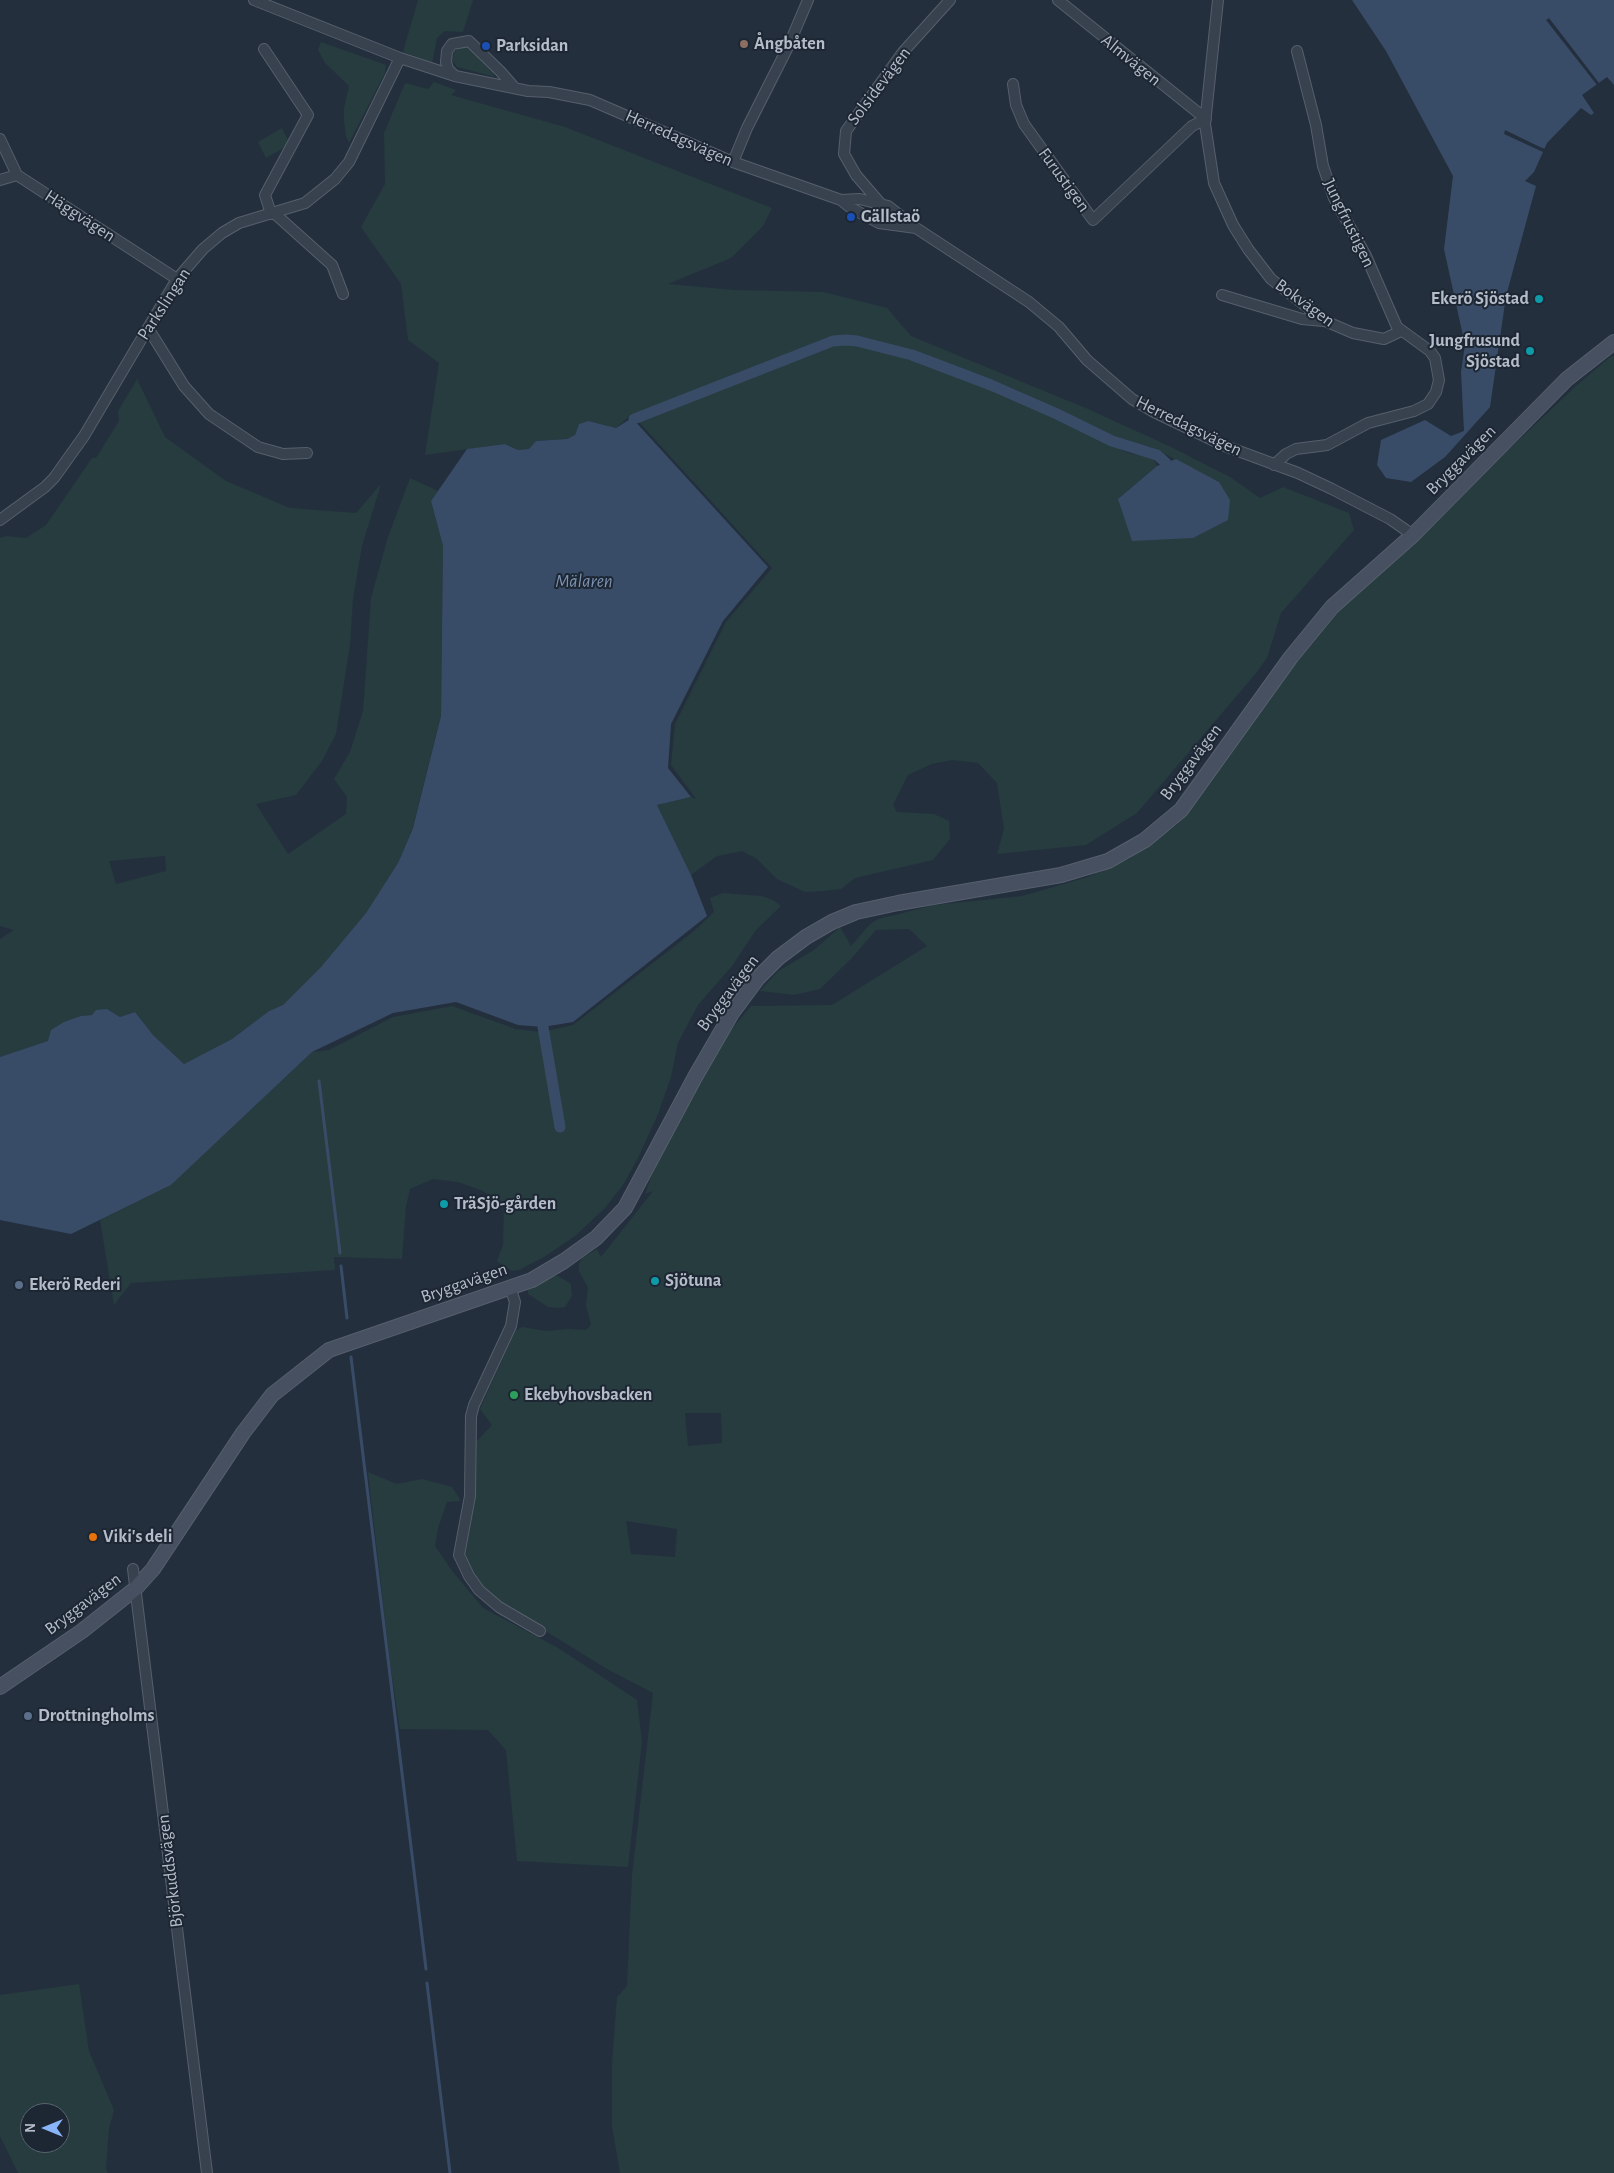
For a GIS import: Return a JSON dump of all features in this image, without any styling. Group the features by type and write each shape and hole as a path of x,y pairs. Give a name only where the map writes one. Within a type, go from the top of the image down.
{"main road":[{"name":"Bryggavägen","path":"0,1687 82,1631 135,1589 153,1569 242,1433 272,1395 329,1350 532,1280 564,1262 596,1238 625,1208 695,1076 732,1013 758,978 778,958 806,937 832,922 856,912 1062,875 1108,861 1145,840 1181,810 1292,657 1332,607 1413,535 1567,379 1614,342"}],"street":[{"path":"254,0 400,58"},
{"path":"733,162 747,128 788,47 808,0"},
{"name":"Solsidevägen","path":"880,203 856,175 844,154 846,131 904,52 950,0"},
{"name":"Almvägen","path":"1058,0 1206,119"},
{"name":"Bokvägen","path":"1218,0 1206,119 1206,139 1214,183 1233,225 1271,279 1325,321 1346,331 1384,339 1401,331"},
{"path":"455,76 448,69 446,62 447,51 452,44 469,41 514,87"},
{"path":"264,49 308,115 265,195 272,214 332,265 343,294"},
{"name":"Jungfrustigen","path":"1297,51 1316,125 1323,166 1331,191 1340,212 1366,256 1401,331"},
{"name":"Herredagsvägen","path":"400,58 455,76 590,100 733,162 841,200 851,208 879,223 916,228"},
{"name":"Parkslingan","path":"0,520 45,487 54,478 84,436 177,279 203,249 222,233 240,224 305,203 335,179 349,162 400,58"},
{"name":"Furustigen","path":"1013,84 1016,105 1024,124 1093,220 1192,126 1206,119"},
{"path":"0,139 17,175 0,180"},
{"name":"Häggvägen","path":"17,175 177,279"},
{"name":"Herredagsvägen","path":"841,200 860,199 888,206 916,228 1044,314 1059,327 1087,360 1132,399 1154,412 1225,446 1298,473 1368,507 1413,535"},
{"path":"1222,295 1302,319 1325,321"},
{"path":"148,328 184,386 209,414 258,447 283,454 307,453"},
{"path":"1274,465 1286,454 1296,449 1327,445 1368,423 1414,411 1428,404 1436,392 1439,380 1435,358 1423,344 1401,331"},
{"path":"510,1287 515,1302 511,1326 471,1416 470,1496 459,1554 469,1576 479,1590 499,1607 540,1631"},
{"name":"Björkuddsvägen","path":"133,1569 150,1695 180,1961 208,2173"}],"green space":[{"path":"418,0 473,0 463,32 445,31 437,38 432,63 403,52"},
{"path":"321,42 386,65 385,73 349,143 344,122 344,108 349,86 325,63 318,50"},
{"path":"461,47 470,49 495,77 457,67 453,62 454,52"},
{"path":"434,82 456,90 451,95 565,127 772,208 763,226 731,258 668,284 734,290 823,292 887,308 911,336 1088,409 1169,446 1230,477 1260,498 1283,487 1349,513 1354,530 1281,613 1267,658 1257,672 1137,813 1086,845 997,854 1004,829 997,783 978,763 952,760 932,764 908,775 893,805 897,812 934,814 949,821 950,839 933,860 855,878 841,889 822,891 805,892 777,879 757,859 742,851 717,856 691,875 657,805 691,797 696,799 671,765 675,724 726,622 772,568 638,421 847,343 919,362 1006,395 1128,453 1153,457 1157,466 1118,499 1219,482 1151,447 1122,440 1012,388 919,353 847,335 827,338 631,415 616,428 587,421 579,424 575,435 567,439 536,441 529,449 518,450 505,444 425,455 439,363 408,340 401,284 361,227 385,184 384,133 405,83 428,89"},
{"path":"282,128 288,140 285,147 266,158 258,142"},
{"path":"1614,356 1614,2173 620,2173 612,2126 612,2063 617,1997 627,1986 632,1875 653,1693 607,1669 542,1629 523,1620 481,1589 461,1554 475,1443 492,1425 480,1409 515,1331 522,1327 546,1331 586,1330 591,1325 586,1305 588,1288 579,1271 579,1264 582,1258 597,1249 601,1257 653,1191 645,1194 656,1163 710,1055 751,1006 832,1005 927,946 909,929 876,930 852,958 820,989 794,995 760,991 778,971 814,950 840,927 851,946 870,924 878,919 935,905 1022,896 1088,877 1129,859 1178,824 1295,663 1335,613 1576,386 1610,357","holes":["685,1413 721,1413 722,1443 688,1446","626,1521 677,1529 675,1557 631,1554"]},
{"path":"137,379 165,437 226,481 290,508 356,513 381,484 362,546 353,599 350,645 336,734 322,761 296,795 256,804 288,854 346,814 347,797 334,779 350,752 363,711 371,598 388,537 410,478 438,491 431,501 443,546 441,716 413,827 398,863 366,913 321,967 283,1005 269,1011 232,1039 184,1064 153,1035 135,1012 120,1017 107,1009 92,1015 81,1016 49,1041 0,1057 0,939 14,930 0,926 0,538 6,536 26,538 46,525 92,458 96,458 119,421 118,411","holes":["165,856 166,871 116,884 109,861"]},
{"path":"723,893 761,896 773,900 781,906 756,930 732,966 698,1005 678,1043 671,1077 658,1114 638,1158 623,1185 605,1208 575,1236 544,1257 519,1270 512,1271 497,1261 503,1245 504,1206 483,1191 458,1182 433,1179 410,1189 406,1206 402,1259 334,1257 335,1270 131,1283 114,1305 100,1220 171,1185 312,1052 329,1050 393,1017 452,1006 516,1029 541,1032 573,1025 694,931 714,912 710,898"},
{"path":"551,1276 558,1276 571,1284 572,1296 565,1307 548,1307 528,1294 528,1288"},
{"path":"368,1472 397,1484 422,1479 452,1487 461,1501 447,1502 438,1528 435,1546 453,1572 483,1608 560,1649 637,1700 642,1741 628,1867 517,1861 506,1750 488,1730 400,1729 390,1663"},
{"path":"79,1984 89,2051 114,2110 109,2129 106,2169 108,2173 18,2173 0,2136 0,1995"}],"water":[{"path":"1352,0 1614,0 1614,85 1607,77 1582,95 1594,113 1591,115 1581,108 1547,143 1534,172 1525,181 1536,186 1506,296 1490,407 1445,457 1411,482 1386,478 1377,465 1381,440 1425,420 1451,436 1464,431 1461,372 1465,345 1444,249 1453,176 1386,51"},
{"name":"Mälaren","path":"632,418 768,567 723,621 671,724 668,768 691,797 657,805 691,875 707,916 573,1022 543,1027 518,1025 456,1002 393,1013 312,1052 171,1185 71,1234 0,1220 0,1057 48,1041 51,1030 64,1022 81,1016 92,1015 96,1010 107,1009 120,1017 135,1012 153,1035 184,1064 232,1039 269,1011 283,1005 321,967 366,913 398,863 413,828 441,716 443,546 431,501 467,449 505,444 518,450 529,449 536,441 567,439 575,435 579,424 588,421 616,428"},
{"path":"1176,459 1219,482 1230,500 1228,520 1193,538 1132,541 1118,499 1157,466"}],"pier":[{"path":"1549,18 1599,83 1597,85 1546,20"},
{"path":"1505,130 1545,149 1543,152 1504,134"}],"waterway":[{"path":"634,419 833,341 846,340 912,355 991,385 1112,441 1157,455 1166,463"},
{"path":"543,1027 560,1127"},
{"path":"319,1081 340,1253"},
{"path":"341,1266 347,1318"},
{"path":"351,1357 426,1969"},
{"path":"427,1983 450,2173"}],"place":[{"name":"Ångbåten","path":"744,44"},
{"name":"Parksidan","path":"486,46"},
{"name":"Gällstaö","path":"851,217"},
{"name":"Ekerö Sjöstad","path":"1539,299"},
{"name":"Jungfrusund Sjöstad","path":"1530,351"},
{"name":"TräSjö-gården","path":"444,1204"},
{"name":"Sjötuna","path":"655,1281"},
{"name":"Ekerö Rederi","path":"19,1285"},
{"name":"Ekebyhovsbacken","path":"514,1395"},
{"name":"Viki's deli","path":"93,1537"},
{"name":"Drottningholms","path":"28,1716"}]}
